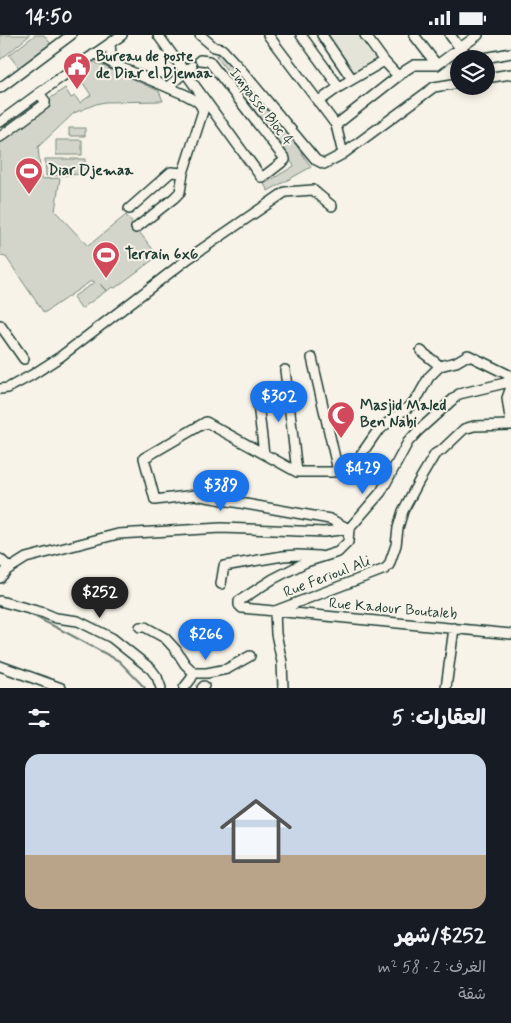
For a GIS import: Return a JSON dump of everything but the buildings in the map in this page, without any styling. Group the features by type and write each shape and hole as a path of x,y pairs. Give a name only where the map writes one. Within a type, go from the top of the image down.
{"street":[{"path":"0,87 71,35"},
{"path":"0,122 122,35"},
{"path":"158,35 196,88 186,95"},
{"path":"200,35 214,47 222,49 316,160 324,164 343,154 434,87 450,84"},
{"path":"268,35 336,125 343,154"},
{"path":"301,35 339,87"},
{"path":"322,35 352,79"},
{"path":"365,35 384,61 398,76"},
{"path":"414,35 437,65"},
{"path":"450,35 458,49"},
{"path":"336,125 414,65 437,65 478,35"},
{"path":"110,43 111,54 116,65"},
{"name":"Impasse Bloc 4","path":"196,88 262,177 285,160 209,61 200,60 214,47"},
{"path":"95,53 116,65 186,95 197,101 203,111 183,173 180,192 136,228"},
{"path":"495,56 511,53"},
{"path":"318,102 339,87 384,61"},
{"path":"169,88 192,66"},
{"path":"495,77 511,74"},
{"path":"0,137 44,105 45,101 39,93"},
{"path":"128,209 171,172 183,173"},
{"path":"0,389 8,388 60,357 189,258 284,192 313,190 332,207"},
{"path":"0,325 24,359"},
{"path":"421,351 440,366"},
{"path":"220,584 224,566 291,555 325,557 338,552 348,542 349,529 381,492 408,442 418,431 459,394 505,383 511,378 468,355 456,362 440,366 429,377 410,406 376,433 358,459 338,471 321,473 297,472 206,422 144,458 155,500 195,495 330,519 349,529"},
{"path":"312,357 338,471"},
{"path":"285,370 297,472"},
{"path":"511,387 507,398 511,425"},
{"path":"257,396 264,454"},
{"name":"Rue Ferioul Ali","path":"275,611 385,569 389,565 396,545 403,511 435,454 442,450 464,429 474,426 511,425"},
{"path":"0,578 10,568 26,558 118,534 221,528 324,532 349,529"},
{"name":"Rue Kadour Boutaleb","path":"325,557 306,562 274,579 239,601 239,605 242,608 511,634"},
{"path":"0,559 10,568"},
{"path":"0,601 56,618 78,621 112,638 151,669 157,677 161,688"},
{"path":"275,611 276,634 282,662 283,688"},
{"path":"140,627 145,627 165,638 194,673 207,673 227,669 250,656"},
{"path":"446,688 454,628"},
{"path":"0,666 62,688"},
{"path":"184,688 194,673"}],"shaded area":[{"path":"0,35 30,35 0,60"},
{"path":"35,35 44,35 51,44 20,69 9,55"},
{"path":"329,35 358,35 375,60 355,73"},
{"path":"222,53 287,131 311,167 268,191 264,184 294,166 281,144 238,90 240,87 216,56"},
{"name":"Diar Djemaa","path":"92,61 159,91 163,101 105,102 74,113 38,147 41,179 60,178 55,211 88,246 126,215 158,256 115,288 112,287 107,291 100,284 106,291 81,309 73,297 95,282 91,281 44,313 6,257 0,256 0,142 46,105 45,102 65,88 71,98 75,96 80,103 91,95 83,83 77,87 70,76"},
{"path":"69,128 85,128 85,136 69,136"},
{"path":"56,140 82,140 82,155 56,155"},
{"path":"45,159 85,159 85,174 46,176"}],"waterway":[{"path":"26,612 119,661 145,688"}],"place":[{"name":"Bureau de poste de Diar el Djemaa","path":"77,90"},
{"name":"Diar Djemaa","path":"29,195"},
{"name":"Terrain 6x6","path":"106,279"},
{"name":"Masjid Maled Ben Nabi","path":"341,439"}]}
